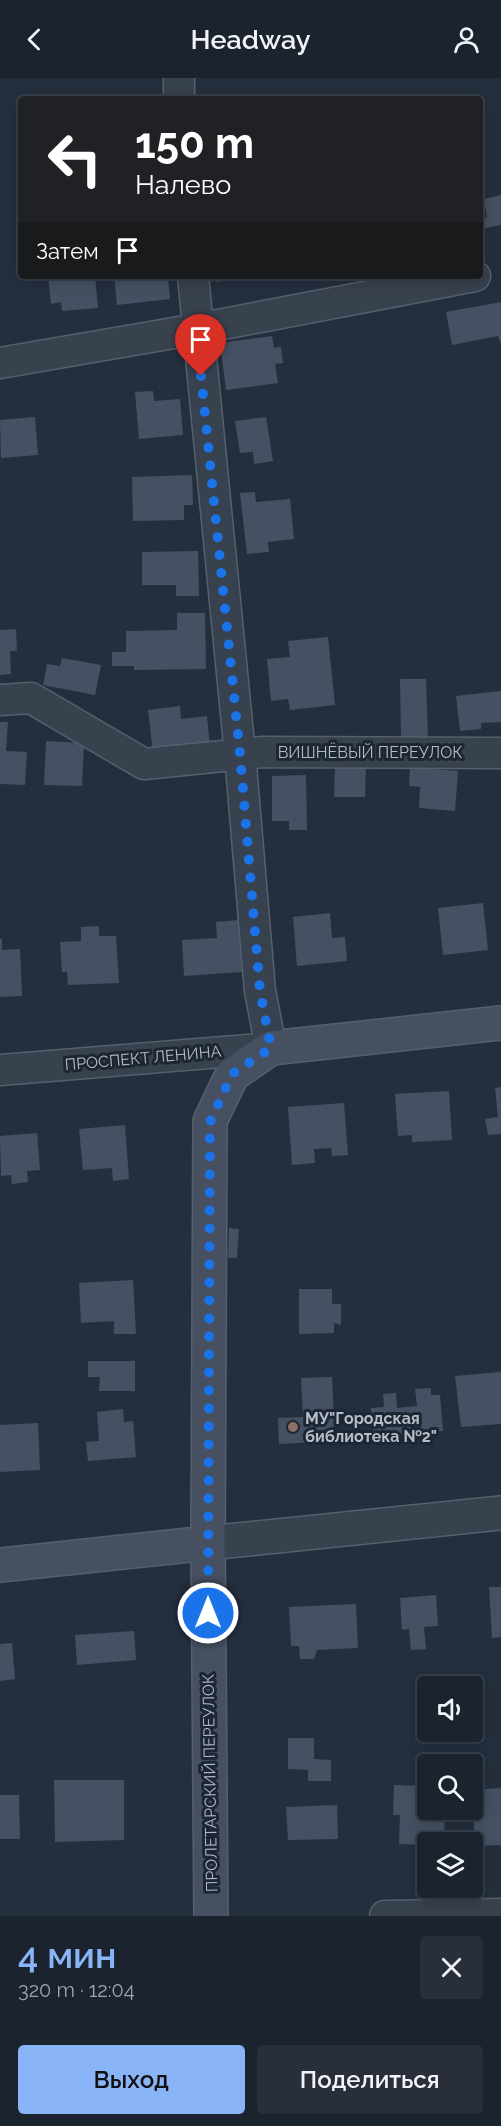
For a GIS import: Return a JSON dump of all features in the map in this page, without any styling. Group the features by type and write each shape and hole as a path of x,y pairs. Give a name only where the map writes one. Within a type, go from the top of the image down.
{"main road":[{"name":"ПРОСПЕКТ ЛЕНИНА","path":"271,1048 501,1023"},
{"name":"ПРОЛЕТАРСКИЙ ПЕРЕУЛОК","path":"211,1916 208,1543 210,1122 232,1074 271,1048"},
{"path":"0,1565 208,1543"}],"street":[{"path":"179,78 179,96"},
{"path":"483,274 501,271"},
{"path":"193,279 196,329 240,754 260,991 271,1048"},
{"path":"0,363 196,329 459,279"},
{"name":"ВИШНЁВЫЙ ПЕРЕУЛОК","path":"0,700 30,698 144,764 263,752 501,753"},
{"name":"ПРОСПЕКТ ЛЕНИНА","path":"0,1070 271,1048"},
{"path":"208,1543 501,1513"},
{"path":"385,1916 501,1914"}],"building":[{"path":"501,195 501,225 483,228 483,218 487,217 484,199"},
{"path":"48,279 95,279 98,308 62,311 61,302 51,304"},
{"path":"114,279 168,279 170,299 117,305"},
{"path":"216,279 234,279 217,282"},
{"path":"501,302 501,344 498,336 452,345 446,312"},
{"path":"272,336 274,348 281,347 283,363 275,364 278,383 226,390 220,343"},
{"path":"153,391 154,401 180,399 183,435 139,439 135,392"},
{"path":"35,417 38,455 1,458 0,420"},
{"path":"266,417 273,461 254,464 253,452 240,453 235,421"},
{"path":"192,475 193,505 184,505 184,520 133,521 132,477"},
{"path":"255,492 256,502 290,499 294,539 268,542 269,552 247,554 240,493"},
{"path":"198,551 199,596 176,596 176,585 142,585 142,552"},
{"path":"177,613 205,613 206,669 134,670 134,666 112,666 112,652 126,652 126,631 177,630"},
{"path":"16,629 17,651 10,651 11,674 0,675 0,630"},
{"path":"328,637 335,705 290,710 288,699 271,701 267,659 290,657 288,641"},
{"path":"62,658 101,665 95,695 43,685 47,664 60,666"},
{"path":"400,679 426,679 428,737 401,738"},
{"path":"501,691 501,722 481,723 481,729 460,731 456,696"},
{"path":"180,706 181,719 207,716 210,746 153,753 148,710"},
{"path":"0,722 8,722 6,751 27,752 25,785 0,784"},
{"path":"46,741 84,743 82,786 44,785"},
{"path":"335,764 366,765 365,797 334,797"},
{"path":"410,767 458,771 455,811 419,808 420,787 409,786"},
{"path":"306,775 307,830 289,830 289,821 272,821 272,776"},
{"path":"483,903 488,950 443,955 438,908"},
{"path":"330,913 332,938 345,937 347,961 297,966 293,917"},
{"path":"239,920 242,972 184,976 182,940 217,938 216,922"},
{"path":"99,926 99,936 116,936 119,983 68,985 67,972 62,972 60,942 81,941 81,927"},
{"path":"0,939 2,939 2,950 20,949 22,996 0,997"},
{"path":"501,1087 501,1134 488,1135 485,1119 498,1117 495,1088"},
{"path":"449,1091 452,1140 412,1142 412,1135 398,1136 395,1094"},
{"path":"344,1103 348,1155 332,1156 331,1148 314,1149 315,1163 292,1165 288,1107"},
{"path":"125,1125 129,1179 113,1181 112,1168 83,1170 79,1129"},
{"path":"37,1133 40,1170 27,1171 28,1182 12,1184 11,1175 1,1176 0,1136"},
{"path":"229,1228 239,1229 237,1258 228,1258"},
{"path":"133,1280 136,1334 114,1334 114,1321 81,1323 79,1283"},
{"path":"299,1289 332,1289 332,1304 341,1304 341,1325 334,1323 334,1333 299,1334"},
{"path":"88,1361 135,1361 135,1391 99,1391 100,1377 88,1377"},
{"path":"501,1372 501,1424 461,1427 455,1376"},
{"path":"332,1377 335,1441 279,1444 278,1418 303,1417 301,1378"},
{"path":"431,1388 431,1395 440,1395 443,1431 373,1436 371,1408 384,1407 383,1394 396,1393 397,1408 417,1406 415,1389"},
{"path":"123,1409 124,1422 133,1421 136,1457 88,1461 86,1442 99,1441 97,1412"},
{"path":"38,1423 40,1470 0,1472 0,1425"},
{"path":"489,1587 501,1587 501,1637 492,1638"},
{"path":"436,1595 438,1626 424,1627 426,1649 411,1650 409,1629 402,1630 400,1598"},
{"path":"356,1604 358,1648 317,1650 314,1659 300,1659 299,1646 291,1646 289,1607"},
{"path":"134,1631 136,1660 77,1665 75,1635"},
{"path":"12,1643 15,1679 0,1681 0,1644"},
{"path":"288,1738 314,1738 314,1759 331,1760 331,1781 308,1781 308,1770 288,1769"},
{"path":"54,1780 124,1780 124,1840 55,1842"},
{"path":"394,1785 417,1786 417,1820 445,1820 444,1832 417,1832 417,1845 399,1844 400,1815 393,1815"},
{"path":"501,1788 501,1845 483,1846 483,1832 474,1832 474,1820 483,1820 483,1789"},
{"path":"0,1795 19,1795 20,1839 0,1839"},
{"path":"337,1805 338,1839 288,1840 286,1807"}],"place":[{"name":"МУ\"Городская библиотека №2\"","path":"293,1427"}],"route":[{"path":"201,376 240,754 260,991 271,1048 232,1074 210,1122 208,1613"}]}
